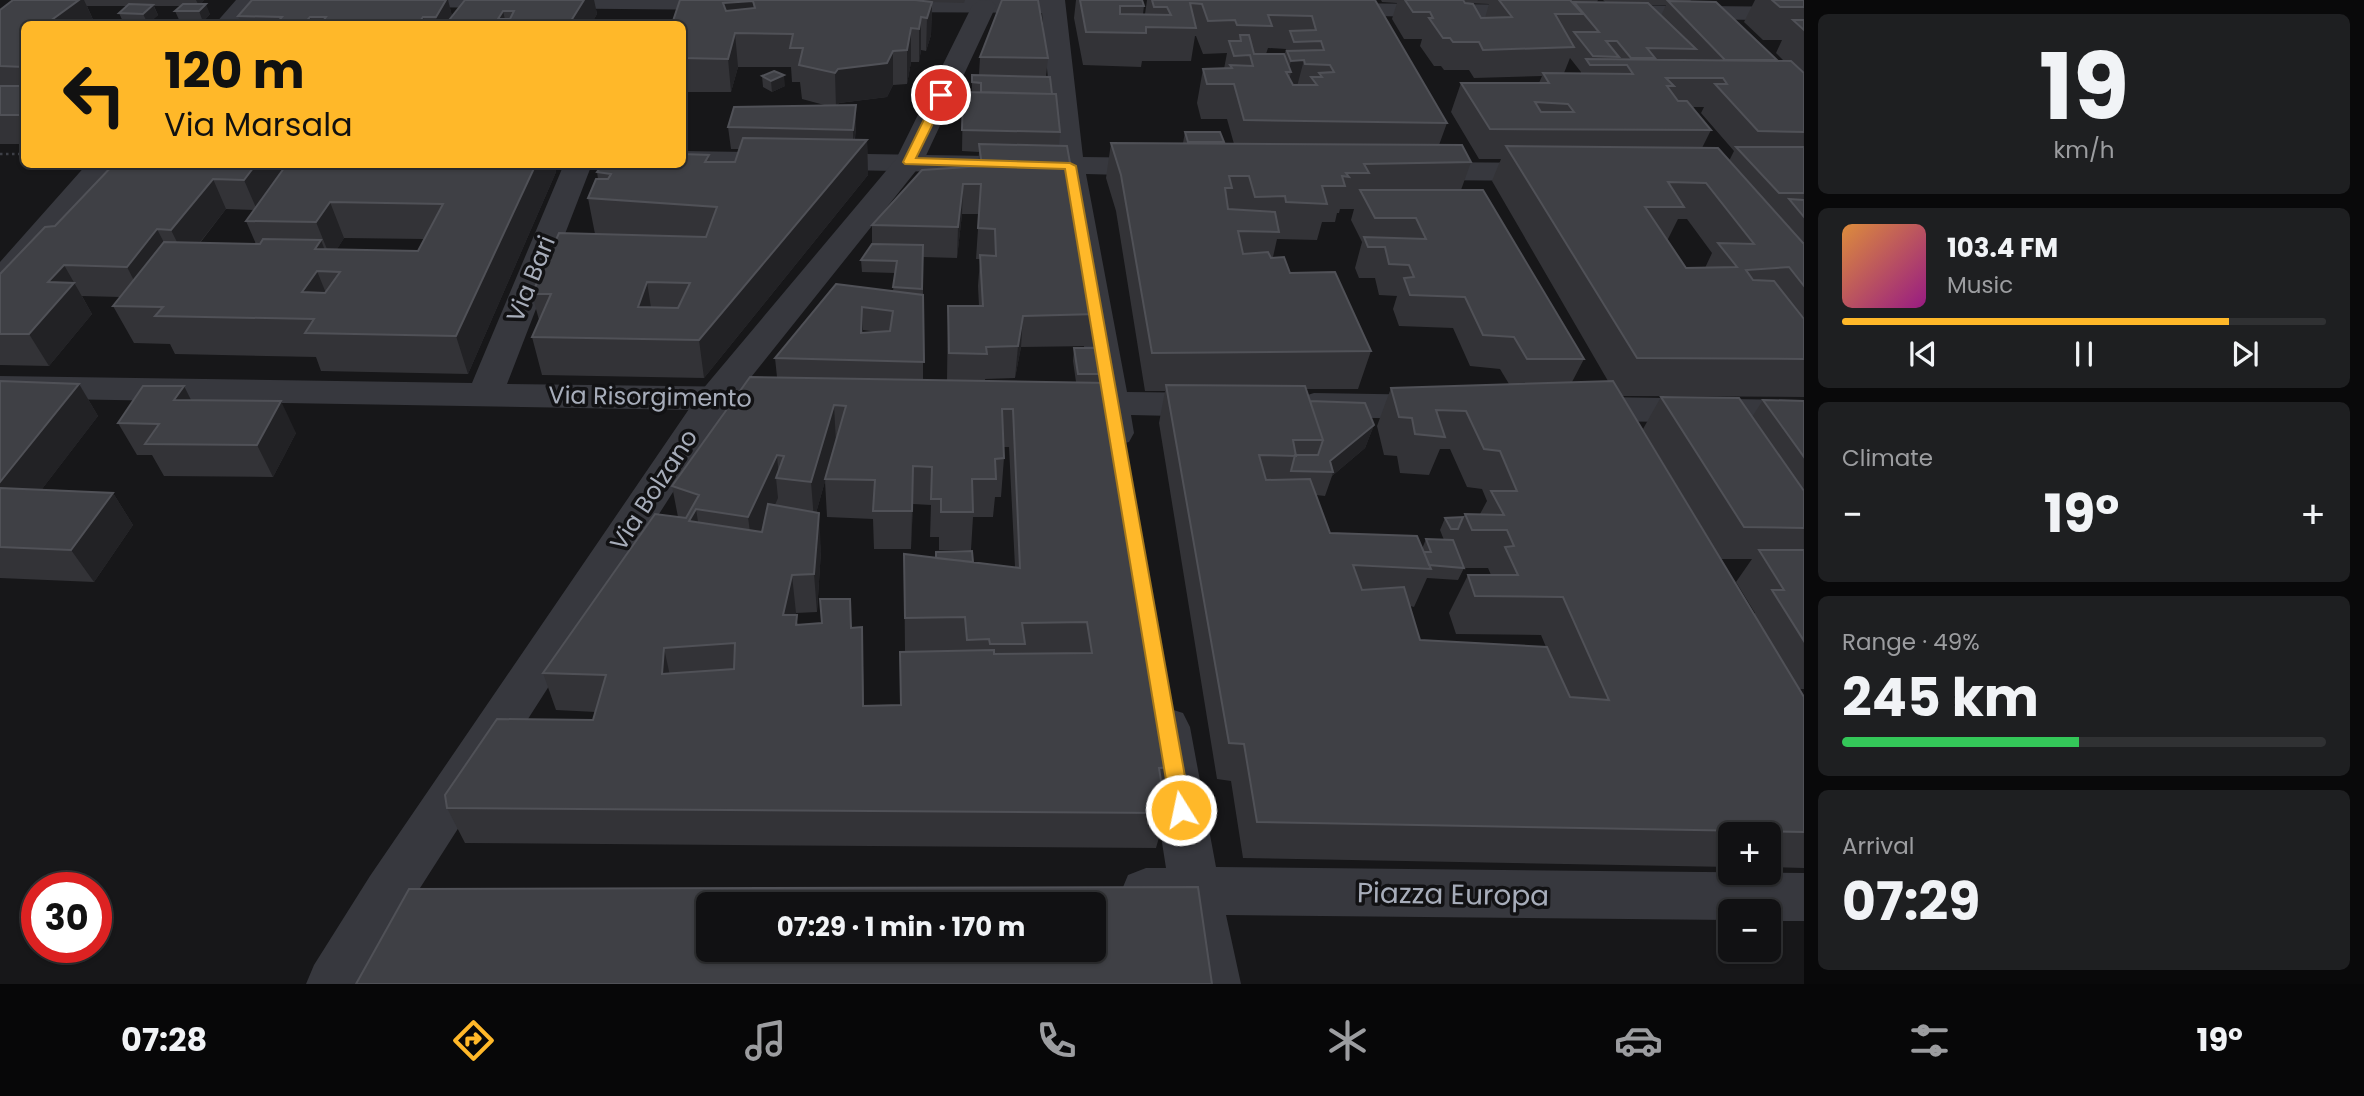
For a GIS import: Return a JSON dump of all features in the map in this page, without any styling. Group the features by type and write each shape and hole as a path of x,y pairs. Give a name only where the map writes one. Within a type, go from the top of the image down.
{"street":[{"path":"231,21 249,0"},
{"path":"401,0 752,3"},
{"path":"635,21 643,1"},
{"name":"Via Bolzano","path":"333,984 388,893 715,398 909,162 986,3"},
{"path":"861,4 1063,4 1070,166 1123,471"},
{"path":"1589,12 1707,6 1804,14"},
{"path":"1707,6 1741,40"},
{"path":"1299,9 1370,15 1562,12"},
{"path":"686,159 1192,168"},
{"path":"0,281 99,168"},
{"name":"Via Bari","path":"485,394 576,168"},
{"path":"1396,170 1573,172"},
{"name":"Via Risorgimento","path":"0,387 783,399"},
{"path":"1623,445 1597,400 1804,412"},
{"path":"1056,403 1247,405"},
{"path":"1287,405 1450,407"},
{"path":"1160,688 1214,984"},
{"name":"Piazza Europa","path":"1098,892 1804,897"},
{"path":"388,893 444,893"}],"path":[{"path":"0,154 21,154"}],"building":[{"path":"13,0 79,0 50,21 21,21 21,67 0,66 0,10"},
{"path":"252,0 446,0 436,17 423,17 420,21 323,21 326,17 310,17 307,21 279,21 282,17 238,16"},
{"path":"465,0 584,0 571,21 448,21","holes":["503,11 514,11 510,19 498,19"]},
{"path":"680,0 932,2 927,18 921,17 919,29 911,28 907,50 893,51 887,63 838,69 835,73 799,65 803,48 790,48 793,34 735,33 728,59 686,58 686,21 673,21","holes":["753,1 755,8 726,11 723,3"]},
{"path":"1002,0 1038,0 1048,58 980,57"},
{"path":"1080,0 1142,0 1144,6 1120,6 1120,14 1171,15 1167,7 1154,7 1152,0 1375,0 1447,123 1244,120 1234,84 1207,84 1203,69 1232,68 1230,65 1253,66 1250,55 1234,56 1229,41 1241,41 1240,35 1249,35 1254,54 1284,54 1291,72 1286,72 1293,85 1317,85 1311,77 1322,77 1319,73 1334,72 1330,65 1305,64 1304,60 1291,61 1287,51 1324,50 1321,41 1294,42 1290,31 1316,30 1312,16 1268,15 1272,26 1237,25 1235,20 1208,21 1202,4 1190,3 1196,28 1146,27 1146,33 1086,32"},
{"path":"1405,0 1463,0 1473,4 1481,18 1512,17 1499,0 1570,0 1583,14 1555,14 1574,47 1483,50 1479,42 1453,42 1450,38 1443,38 1429,18 1433,18 1430,12 1413,12"},
{"path":"1772,0 1804,0 1804,7 1780,7"},
{"path":"1668,1 1716,2 1777,60 1725,60"},
{"path":"1574,2 1648,3 1696,49 1647,48 1655,58 1631,58 1617,41 1606,41 1619,57 1593,56 1574,32 1599,32"},
{"path":"129,4 153,5 143,14 119,13"},
{"path":"183,4 206,4 199,11 175,11"},
{"path":"1793,20 1804,20 1804,30"},
{"path":"1586,59 1791,61 1804,73 1804,132 1758,131 1715,84 1727,84 1723,78 1666,78 1674,86 1667,86 1678,101 1687,101 1711,130 1490,129 1461,83 1549,83 1543,73 1633,74 1627,65 1590,65","holes":["1535,102 1568,104 1574,112 1541,112"]},
{"path":"774,71 784,75 771,81 762,76"},
{"path":"972,75 1050,77 1052,94 981,92 981,83 972,82"},
{"path":"0,86 21,86 21,115 0,115"},
{"path":"963,92 1056,94 1060,132 962,130"},
{"path":"856,105 853,130 728,127 734,107"},
{"path":"1185,132 1220,132 1224,142 1188,142"},
{"path":"743,138 867,140 699,340 532,337 551,294 532,294 559,233 706,237 717,207 588,198 596,179 608,179 611,174 597,172 600,168 686,168 686,154 709,155 705,162 735,162","holes":["647,282 690,283 678,308 638,307"]},
{"path":"1111,143 1462,145 1471,162 1364,164 1369,173 1346,173 1349,177 1342,176 1345,186 1322,186 1327,204 1286,202 1285,196 1255,197 1249,176 1229,176 1232,188 1225,188 1228,209 1275,212 1279,232 1238,231 1243,254 1268,252 1271,258 1284,257 1290,273 1335,272 1371,351 1152,353 1121,175"},
{"path":"979,144 1067,146 1097,314 1023,316 1018,346 986,347 987,354 949,353 948,306 983,306 980,255 996,256 995,229 978,228 981,184 963,184 958,227 872,225 922,170 982,166"},
{"path":"1506,146 1718,148 1804,243 1804,286 1789,267 1746,270 1753,280 1774,281 1804,319 1804,359 1637,358","holes":["1668,182 1706,183 1754,244 1718,243 1737,267 1686,268 1645,207 1684,207"]},
{"path":"1736,147 1804,147 1804,193 1779,193"},
{"path":"110,168 253,168 244,180 213,179 171,230 157,229 127,267 64,265 48,282 74,283 29,334 0,334 0,274 45,227 55,226"},
{"path":"284,168 534,168 456,336 305,333 314,319 155,316 163,307 113,306 164,242 260,244 263,239 321,240 315,249 418,251 443,204 330,202 316,222 246,221","holes":["317,271 340,272 325,293 302,292"]},
{"path":"1360,190 1483,190 1584,359 1527,359 1514,337 1483,335 1465,297 1410,295 1404,278 1414,277 1409,265 1389,264 1385,247 1368,247 1364,237 1426,239 1416,218 1375,218"},
{"path":"1789,199 1804,200 1804,217"},
{"path":"872,244 923,245 922,289 893,287 897,261 861,260"},
{"path":"836,284 923,295 924,362 775,358","holes":["862,307 893,311 890,331 861,333"]},
{"path":"1074,348 1097,348 1101,374 1078,374"},
{"path":"750,377 1108,383 1178,767 1159,768 1166,813 447,808 445,795 497,719 593,720 606,675 543,673 655,514 686,518 699,495 672,486","holes":["834,405 846,406 825,479 875,480 873,511 912,511 913,466 932,467 931,499 941,499 941,512 973,512 972,479 996,479 995,459 1004,458 1002,409 1013,409 1020,568 904,554 905,618 965,617 967,640 989,639 990,644 1025,644 1022,623 1087,622 1092,653 994,654 994,650 900,652 901,705 863,706 862,627 851,628 850,599 820,599 822,623 796,625 797,615 783,615 792,575 814,574 819,513 768,504 762,532 689,521 696,509 748,517 777,455 784,456 776,478 811,482","735,643 734,669 662,674 664,648"]},
{"path":"0,381 79,384 0,482"},
{"path":"1613,381 1804,697 1804,832 1781,832 1781,822 1718,822 1718,830 1257,822 1244,744 1229,743 1166,385 1305,386 1323,440 1293,440 1296,456 1259,455 1266,480 1310,479 1330,533 1417,536 1431,569 1353,565 1362,590 1404,587 1420,640 1547,647 1570,697 1609,700 1563,597 1475,596 1468,575 1518,575 1505,547 1514,546 1507,530 1472,530 1465,514 1504,515 1491,491 1517,491 1500,451 1484,449 1466,411 1436,410 1445,437 1415,434 1412,418 1399,417 1391,388"},
{"path":"143,386 184,386 174,400 281,401 257,445 145,444 159,424 118,423"},
{"path":"1661,397 1739,398 1804,491 1804,528 1744,527"},
{"path":"1763,400 1804,401 1804,457"},
{"path":"1310,401 1365,403 1374,425 1330,461 1333,472 1291,471 1295,455 1318,455 1323,440"},
{"path":"0,488 113,493 71,550 0,547"},
{"path":"1463,517 1458,529 1451,529 1445,518"},
{"path":"1426,539 1453,540 1464,568 1429,565 1424,552 1431,552"},
{"path":"1759,550 1804,550 1804,641 1772,590 1784,590"},
{"path":"972,551 973,562 936,558 936,552"},
{"path":"1198,887 1212,984 356,984 409,889"}],"route":[{"path":"941,95 909,162 1070,166 1181,810"}]}
